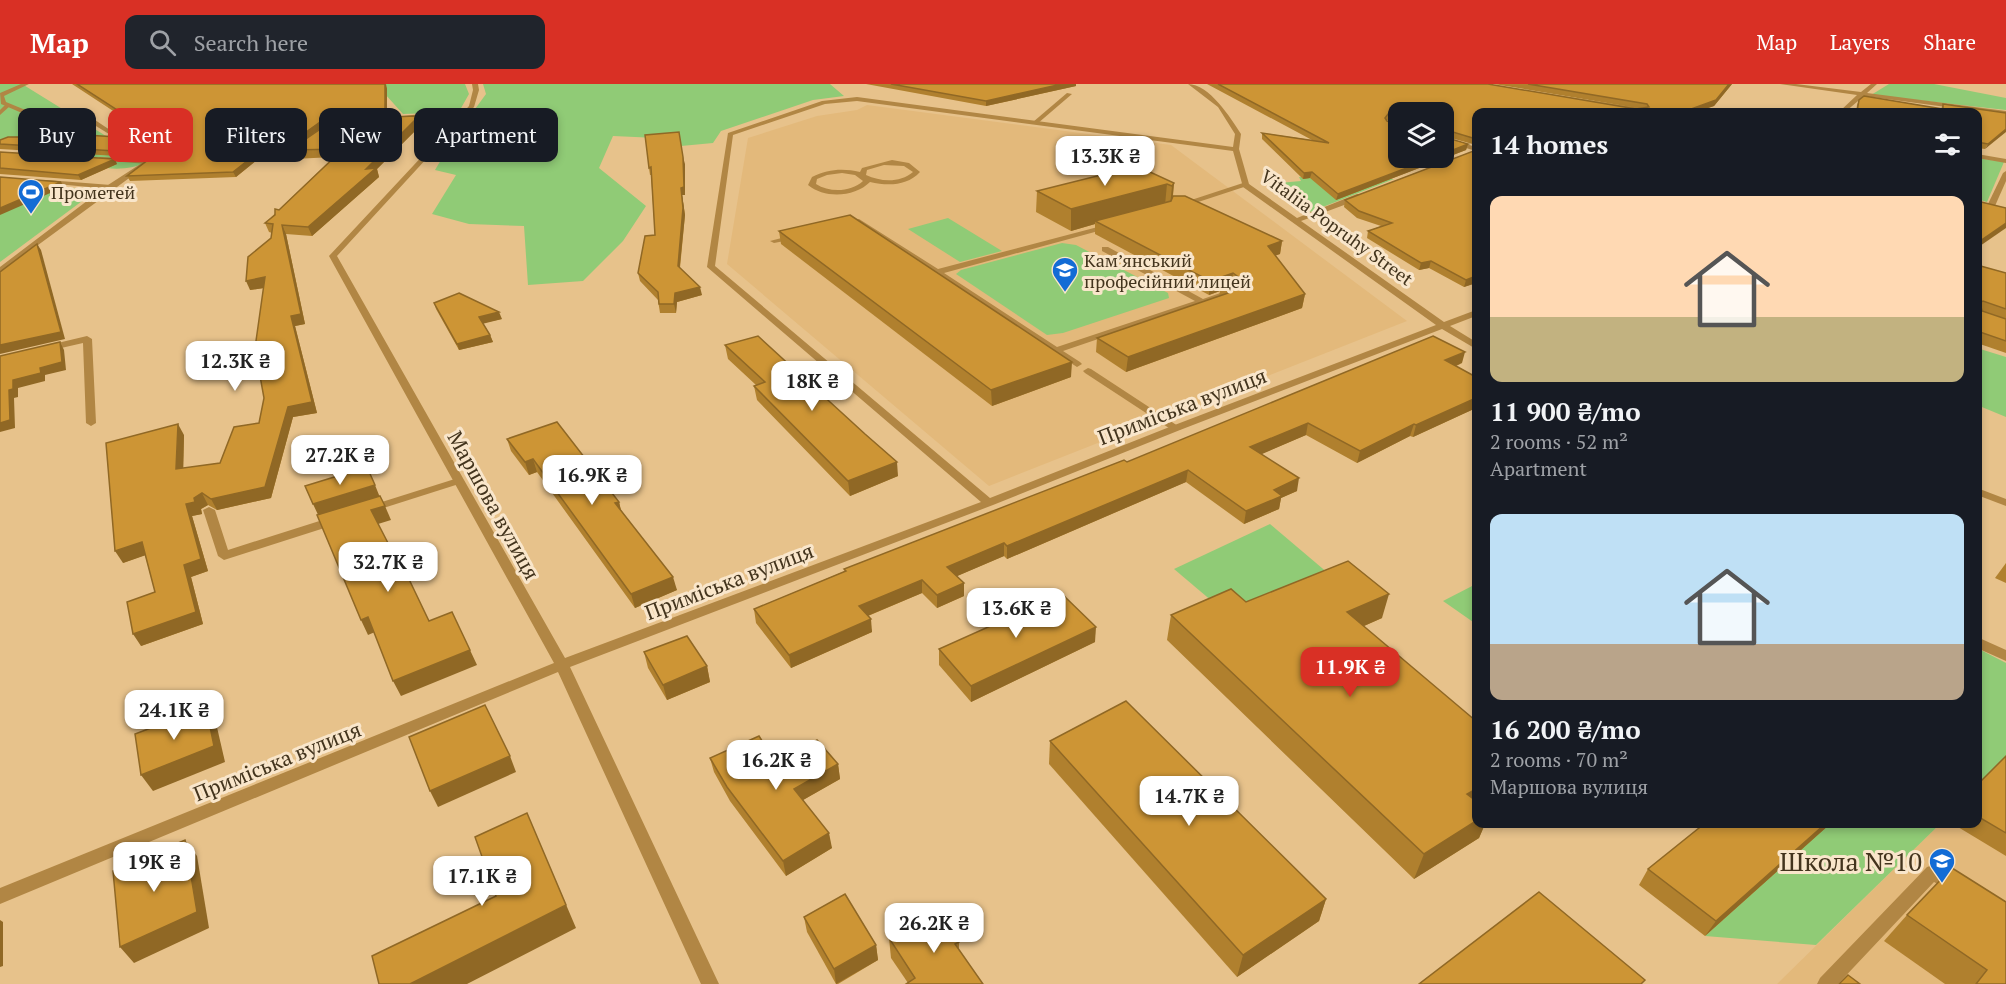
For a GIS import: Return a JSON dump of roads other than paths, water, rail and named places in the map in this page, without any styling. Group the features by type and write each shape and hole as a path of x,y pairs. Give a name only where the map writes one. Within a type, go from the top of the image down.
{"street":[{"path":"26,84 1,96 3,103 29,113 73,111 84,115 108,131"},
{"name":"Маршова вулиця","path":"470,108 476,90 474,84"},
{"name":"Vitaliia Popruhy Street","path":"1191,84 1220,106 1238,134 1236,149 1246,185 1444,327 1472,344"},
{"path":"1783,84 1972,108"},
{"path":"1846,108 1874,84"},
{"path":"1035,123 1070,94"},
{"path":"989,504 711,267 730,134 824,102 857,99 1236,149"},
{"path":"0,113 7,106"},
{"path":"1982,109 2006,112"},
{"path":"1454,143 1472,149"},
{"path":"1467,154 1472,152"},
{"path":"1982,157 2006,160"},
{"path":"0,271 111,187 148,162"},
{"name":"Маршова вулиця","path":"420,162 333,256 562,665 710,984"},
{"path":"865,177 850,172 833,172 814,178 812,184 828,191 845,191 865,184 865,177 864,169 891,163 907,164 917,172 911,178 896,182 879,182 865,177"},
{"path":"1991,206 2006,173"},
{"path":"33,181 111,187"},
{"path":"1176,206 1246,185"},
{"path":"1297,220 1372,191"},
{"path":"838,226 860,221 1077,364"},
{"path":"938,272 1121,222"},
{"path":"774,241 806,234"},
{"path":"1105,249 1202,302"},
{"path":"1056,350 1232,292"},
{"name":"Приміська вулиця","path":"0,896 562,665 989,504 1176,428 1472,315"},
{"path":"32,352 87,339 91,423"},
{"path":"1088,371 1176,428"},
{"path":"209,510 224,556 458,481"},
{"path":"1982,493 2006,503"},
{"path":"1982,644 2006,656"},
{"path":"1826,984 1933,872 1970,895"}],"place":[{"name":"Прометей","path":"31,215"},
{"name":"Кам’янський професійний лицей","path":"1065,293"},
{"name":"Школа №10","path":"1942,884"}]}
